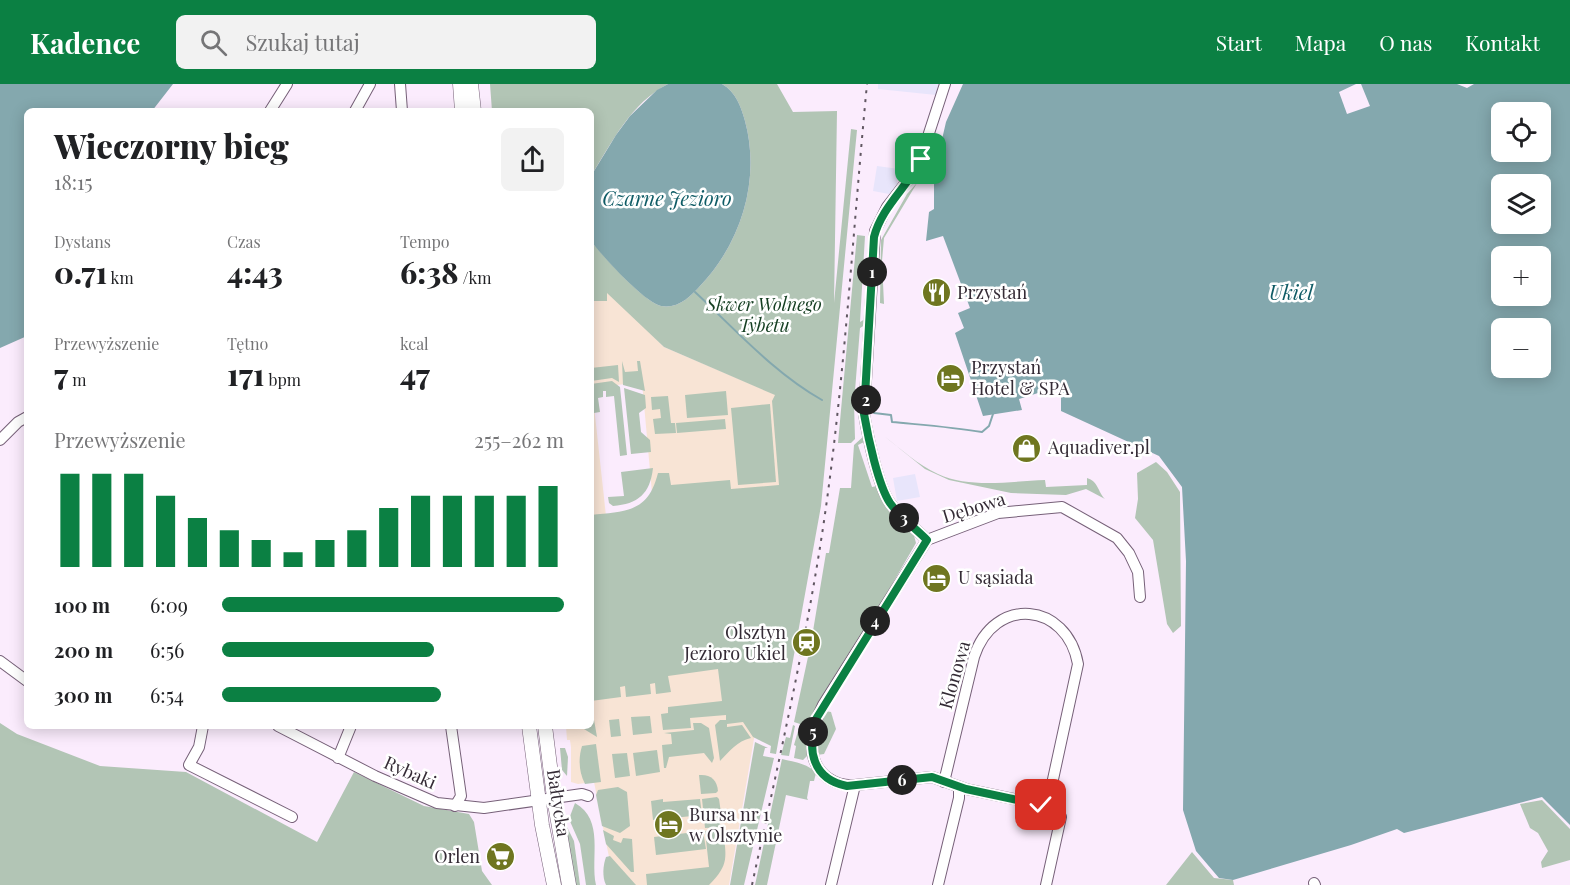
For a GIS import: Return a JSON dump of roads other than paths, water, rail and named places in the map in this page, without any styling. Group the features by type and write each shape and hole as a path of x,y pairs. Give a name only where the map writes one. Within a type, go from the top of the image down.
{"main road":[{"path":"460,84 462,108"},
{"path":"471,84 474,108"},
{"name":"Bałtycka","path":"529,729 538,800 554,885"},
{"name":"Bałtycka","path":"545,729 554,798 569,885"}],"street":[{"path":"272,108 287,84"},
{"path":"357,108 370,84"},
{"path":"399,84 402,108"},
{"path":"927,540 887,498 869,442 864,414 874,237 884,212 918,167 945,84"},
{"path":"0,440 24,419"},
{"name":"Dębowa","path":"855,785 847,786 836,782 817,767 812,746 814,726 823,705 927,540 998,513 1062,507 1117,538 1130,553 1138,572 1140,597"},
{"name":"Klonowa","path":"944,782 974,657 980,642 989,629 1004,618 1020,614 1038,615 1053,622 1066,635 1075,650 1078,664 1047,807"},
{"path":"0,661 24,679"},
{"path":"202,729 199,747 189,765 292,817"},
{"name":"Rybaki","path":"284,729 338,758 436,803 484,808 582,794 588,796"},
{"path":"338,758 350,729"},
{"path":"451,729 461,796 455,806"},
{"path":"831,885 855,785 932,777 959,787 1056,809 1061,817 1046,885"},
{"path":"938,885 959,798 959,787"}],"water":[{"path":"0,84 173,84 154,108 24,108 24,337 0,348"},
{"name":"Czarne Jezioro","path":"668,84 722,84 731,91 740,105 749,143 749,188 744,209 727,250 700,286 683,301 673,306 661,306 644,296 594,244 594,171 630,116 657,90"},
{"name":"Ukiel","path":"963,84 1457,84 1467,88 1474,84 1570,84 1570,825 1542,797 1404,833 1397,829 1233,880 1219,878 1196,851 1183,810 1186,561 1182,487 1159,456 1061,411 1061,397 1057,387 1019,399 1022,410 983,416 955,333 964,328 958,313 970,308 943,236 926,241 929,212 934,209 934,174 946,122"}],"waterway":[{"path":"695,292 771,364 822,400"},
{"path":"874,413 891,415 892,422 982,432 989,426 993,414"}],"railway":[{"path":"752,885 800,658 824,521 843,357 867,84"}],"place":[{"name":"Przystań","path":"936,293"},
{"name":"Przystań Hotel & SPA","path":"950,378"},
{"name":"Aquadiver.pl","path":"1027,448"},
{"name":"U sąsiada","path":"937,578"},
{"name":"Olsztyn Jezioro Ukiel","path":"807,643"},
{"name":"Bursa nr 1 w Olsztynie","path":"668,825"},
{"name":"Orlen","path":"501,857"}],"park label":[{"name":"Skwer Wolnego Tybetu","path":"764,315"}]}
